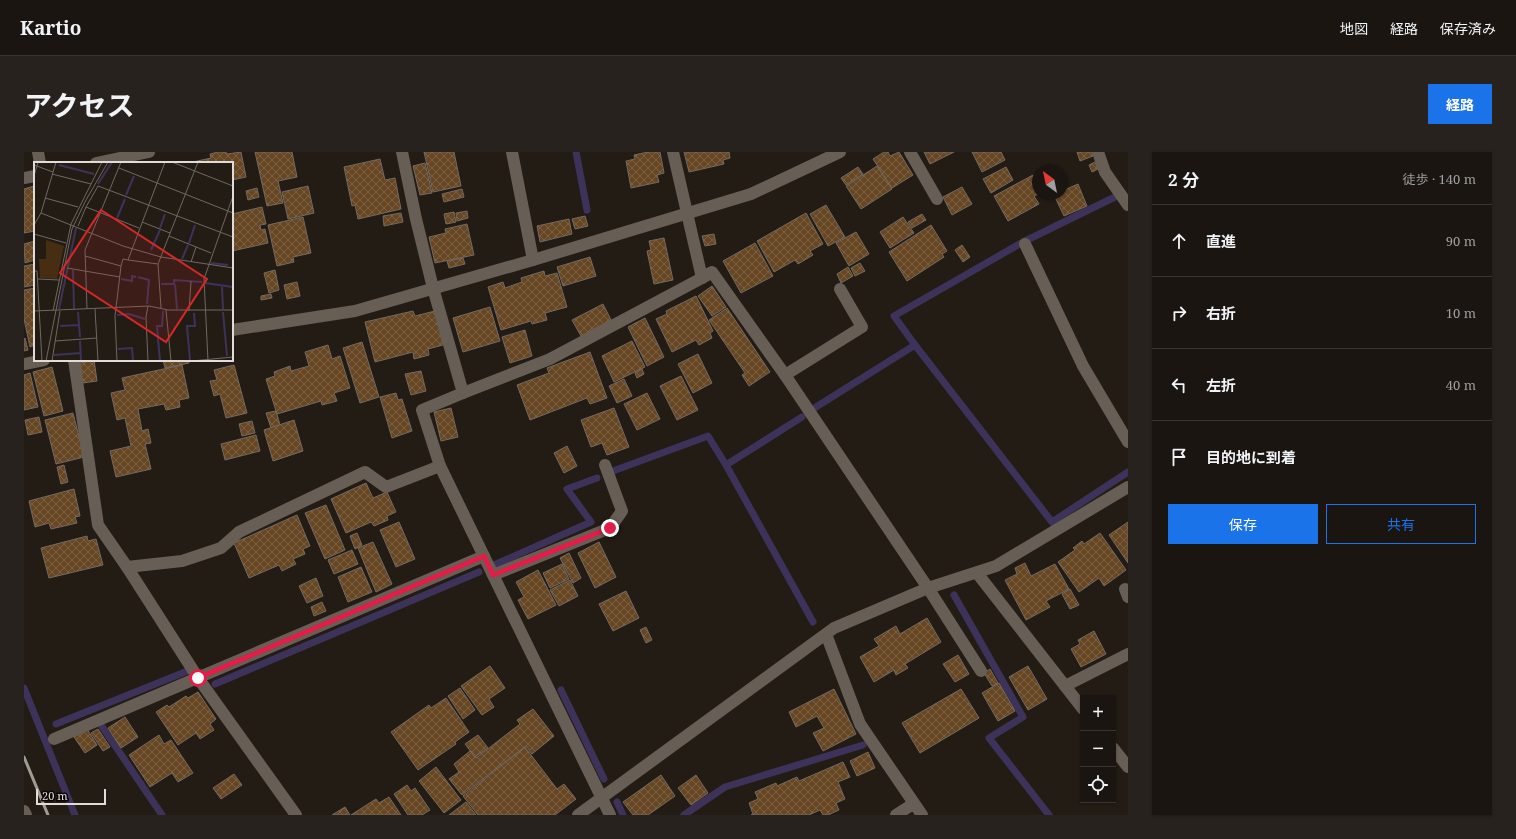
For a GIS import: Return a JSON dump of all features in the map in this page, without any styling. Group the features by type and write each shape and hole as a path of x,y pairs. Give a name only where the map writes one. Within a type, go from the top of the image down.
{"street":[{"path":"38,152 40,162"},
{"path":"101,162 149,152"},
{"path":"402,152 416,219 433,288 463,393"},
{"path":"512,152 533,260"},
{"path":"673,152 702,278"},
{"path":"233,330 355,311 533,260 751,194 840,152"},
{"path":"910,152 937,199"},
{"path":"1098,152 1105,172 1128,205"},
{"path":"24,178 34,176"},
{"path":"1025,244 1083,366 1128,442"},
{"path":"610,815 440,466 422,410 550,359 712,272 785,375 928,588 981,671"},
{"path":"785,375 862,327 840,289"},
{"path":"24,364 39,361"},
{"path":"74,361 98,525 127,566 198,678 296,815"},
{"path":"493,575 610,528 622,511 605,465"},
{"path":"127,566 182,561 221,548 239,532 365,472 386,487 440,466"},
{"path":"578,815 834,628 928,588 996,566 1128,487"},
{"path":"54,739 484,556"},
{"path":"977,573 1080,705"},
{"path":"826,634 860,724 913,804 922,815"},
{"path":"1064,686 1128,654"},
{"path":"1116,752 1128,767"},
{"path":"896,815 913,804"},
{"path":"24,811 26,815"}],"building":[{"path":"218,152 226,152 227,154 241,152 246,177 233,180 233,162 193,162 211,158 210,154"},
{"path":"255,152 292,152 297,177 278,181 283,203 267,206"},
{"path":"424,152 454,152 461,186 433,192"},
{"path":"648,152 660,152 664,173 657,175 659,182 631,188 626,161 635,159 634,155"},
{"path":"684,152 729,152 730,158 723,160 724,164 689,172"},
{"path":"884,152 888,152 890,156 899,152 913,175 892,188 873,159"},
{"path":"924,152 954,152 930,164"},
{"path":"972,152 1001,152 1005,160 982,172"},
{"path":"1077,152 1092,152 1093,156 1080,161"},
{"path":"380,159 385,180 395,178 401,209 358,219 355,205 352,206 344,167"},
{"path":"1095,162 1098,169 1092,172 1089,165"},
{"path":"425,163 432,193 420,195 413,166"},
{"path":"877,166 892,189 861,209 846,186"},
{"path":"858,167 863,174 846,185 841,178"},
{"path":"1006,167 1013,180 991,193 983,179"},
{"path":"1032,176 1032,200 1036,200 1039,204 1008,221 994,196"},
{"path":"1078,184 1087,206 1064,216 1056,200 1068,200 1068,188"},
{"path":"34,186 34,231 24,233 24,189"},
{"path":"308,186 314,213 288,219 282,192"},
{"path":"962,187 972,204 952,215 943,197"},
{"path":"257,188 259,197 248,200 246,191"},
{"path":"462,189 464,197 444,202 442,194"},
{"path":"826,205 845,237 828,246 810,214"},
{"path":"262,207 266,224 260,225 261,230 265,229 268,243 233,251 233,214"},
{"path":"467,211 468,218 457,221 456,213"},
{"path":"454,212 456,222 446,224 444,214"},
{"path":"401,213 403,222 384,226 383,216"},
{"path":"806,213 823,244 810,251 813,255 798,264 795,260 774,272 757,241"},
{"path":"922,214 926,220 912,228 908,222"},
{"path":"585,216 588,226 575,229 572,219"},
{"path":"303,217 311,253 293,257 294,262 277,266 268,225"},
{"path":"903,217 914,233 890,248 880,232"},
{"path":"569,219 572,234 540,242 537,226"},
{"path":"467,224 474,255 435,263 429,237 446,233 445,229"},
{"path":"931,225 947,251 942,254 944,257 907,281 889,252"},
{"path":"856,232 869,254 849,266 836,243"},
{"path":"714,234 716,244 705,246 702,236"},
{"path":"664,238 673,280 654,284 647,251 651,250 649,241"},
{"path":"34,241 34,260 25,263 24,244"},
{"path":"755,243 773,276 741,293 723,261"},
{"path":"962,245 970,257 963,262 955,250"},
{"path":"590,257 596,276 563,286 557,267"},
{"path":"463,258 465,264 449,268 447,261"},
{"path":"860,263 865,271 855,276 851,268"},
{"path":"34,264 34,285 24,287 24,266"},
{"path":"848,267 853,276 841,283 837,274"},
{"path":"275,270 279,290 269,293 264,273"},
{"path":"544,271 545,276 557,273 567,307 545,313 547,320 532,324 531,321 501,330 488,287 503,282 505,288 522,282 521,278"},
{"path":"297,282 300,296 287,299 284,285"},
{"path":"712,286 726,307 712,316 698,296"},
{"path":"34,288 34,345 30,347 24,319 24,290"},
{"path":"271,294 272,298 261,300 261,296"},
{"path":"696,296 713,331 710,333 712,338 699,345 696,340 672,352 656,319 667,314 666,311"},
{"path":"603,304 611,320 581,336 572,320"},
{"path":"490,307 500,341 463,352 453,318"},
{"path":"727,308 770,372 749,386 742,375 745,373 709,320"},
{"path":"413,311 415,316 435,311 443,345 428,349 429,355 414,359 413,352 375,362 365,322"},
{"path":"645,318 664,357 647,366 628,327"},
{"path":"525,330 532,356 510,363 502,337"},
{"path":"25,338 28,350 24,351 24,339"},
{"path":"632,341 645,367 614,382 602,356"},
{"path":"362,342 379,397 360,403 343,348"},
{"path":"328,345 332,359 340,356 350,388 334,393 337,401 322,405 321,401 277,414 266,379 275,376 274,372 290,366 291,371 309,366 305,352"},
{"path":"590,352 607,398 590,404 587,398 530,420 517,385 549,373 547,368"},
{"path":"698,354 712,383 693,393 678,364"},
{"path":"94,361 97,381 83,383 80,363"},
{"path":"163,361 189,361 189,363 165,368"},
{"path":"182,365 189,398 179,400 180,407 166,410 164,404 138,409 142,431 148,429 151,443 145,444 151,469 116,477 110,451 131,446 125,418 117,420 111,393 125,390 122,378"},
{"path":"234,365 247,413 226,418 220,394 214,396 210,381 217,380 214,370"},
{"path":"52,367 63,411 44,416 33,372"},
{"path":"642,369 644,374 637,378 635,373"},
{"path":"421,371 426,391 411,395 405,374"},
{"path":"30,373 38,407 24,410 24,375"},
{"path":"681,376 698,410 677,420 660,386"},
{"path":"624,379 632,396 617,403 609,386"},
{"path":"396,393 398,400 402,399 412,431 392,438 380,397"},
{"path":"647,393 660,419 637,430 624,404"},
{"path":"451,408 458,437 441,441 434,412"},
{"path":"614,408 629,447 607,455 602,443 591,447 581,420"},
{"path":"276,411 280,425 271,428 266,413"},
{"path":"73,413 84,457 56,464 45,420"},
{"path":"39,417 42,432 28,435 25,420"},
{"path":"294,420 303,451 273,461 264,430"},
{"path":"252,421 255,433 242,436 239,424"},
{"path":"256,435 260,451 225,460 221,444"},
{"path":"567,446 577,466 564,473 554,453"},
{"path":"64,465 68,482 61,484 57,467"},
{"path":"366,483 373,498 387,492 396,512 387,516 388,520 374,526 371,522 346,533 331,499"},
{"path":"74,489 80,516 75,517 77,523 51,529 49,523 35,527 29,501"},
{"path":"326,505 345,550 325,559 305,513"},
{"path":"297,515 310,546 303,549 305,554 293,559 296,564 282,571 279,565 249,578 234,543"},
{"path":"399,522 415,559 396,567 380,530"},
{"path":"1128,522 1128,563 1109,535"},
{"path":"357,533 362,545 355,549 350,536"},
{"path":"1100,533 1126,570 1104,586 1099,578 1079,592 1058,562 1075,550 1073,548 1082,541 1084,544"},
{"path":"87,536 88,541 96,539 103,565 49,578 41,548"},
{"path":"373,542 392,584 376,592 358,548"},
{"path":"599,542 616,577 595,588 578,553"},
{"path":"352,550 358,564 334,574 328,560"},
{"path":"569,553 581,578 573,583 560,558"},
{"path":"1025,563 1031,576 1055,564 1069,589 1046,601 1050,607 1026,620 1005,580 1017,574 1015,568"},
{"path":"562,564 569,579 550,588 543,573"},
{"path":"361,567 372,592 348,602 338,577"},
{"path":"538,570 556,605 528,619 518,600 524,597 516,582"},
{"path":"316,578 323,596 307,603 299,586"},
{"path":"570,580 578,596 559,606 550,590"},
{"path":"1070,589 1079,605 1070,609 1062,594"},
{"path":"626,591 639,618 613,631 599,604"},
{"path":"322,602 326,611 314,616 311,607"},
{"path":"927,618 941,642 905,664 908,668 896,675 894,670 874,682 860,657 879,646 874,639 896,626 900,634"},
{"path":"646,627 652,640 646,643 640,630"},
{"path":"1094,631 1106,654 1081,667 1071,649 1080,644 1078,640"},
{"path":"958,655 969,674 955,682 943,664"},
{"path":"490,666 505,688 489,699 494,707 482,715 461,686"},
{"path":"1028,666 1047,699 1028,710 1009,677"},
{"path":"990,669 998,683 992,686 984,673"},
{"path":"999,683 1015,711 998,721 982,693"},
{"path":"460,688 475,710 463,719 448,696"},
{"path":"834,689 856,734 823,751 813,733 824,728 817,716 796,727 789,712"},
{"path":"961,689 979,718 920,753 902,723"},
{"path":"198,692 216,719 210,724 214,730 200,739 196,733 178,745 156,712 167,705 169,707 186,696 188,698"},
{"path":"446,698 469,732 455,742 456,744 418,770 391,732 429,705 431,708"},
{"path":"533,709 554,736 532,754 526,746 462,795 449,779 459,772 454,764 470,751 476,758 520,724 517,720"},
{"path":"125,717 138,737 121,748 108,728"},
{"path":"87,729 97,745 85,753 74,737"},
{"path":"98,729 110,747 103,751 91,733"},
{"path":"159,735 164,744 171,740 193,773 178,782 172,773 150,787 129,755"},
{"path":"478,735 488,748 475,757 465,744"},
{"path":"525,747 557,789 564,784 576,799 555,815 478,815 463,796"},
{"path":"868,752 875,768 857,776 850,761"},
{"path":"843,762 850,777 838,782 845,799 836,803 839,810 828,815 823,815 820,810 809,815 751,815 753,814 749,803 758,799 755,792 776,783 777,786 797,777 799,781"},
{"path":"436,767 461,800 444,813 419,781"},
{"path":"234,774 242,785 221,799 213,788"},
{"path":"661,775 675,796 648,815 633,815 623,802"},
{"path":"696,775 708,793 691,805 678,788"},
{"path":"407,785 411,791 415,788 430,810 422,815 408,815 394,794"},
{"path":"389,797 401,815 351,815 376,799 379,803"},
{"path":"466,802 476,815 449,815"},
{"path":"345,807 350,815 332,815"}],"waterway":[{"path":"576,152 587,210"},
{"path":"816,407 915,345 894,316 1023,242 1115,197"},
{"path":"915,345 1052,522 1128,472"},
{"path":"726,465 802,417"},
{"path":"613,471 708,436 726,465 813,622"},
{"path":"494,565 591,522 567,489 597,478"},
{"path":"215,684 479,572"},
{"path":"954,595 1023,717 989,738 1049,815"},
{"path":"56,724 185,672"},
{"path":"24,688 75,815"},
{"path":"561,690 604,779"},
{"path":"101,725 162,815"},
{"path":"684,815 725,787 863,745"},
{"path":"617,802 623,815"}],"railway":[{"path":"24,757 48,815"}],"route":[{"path":"198,678 484,556 493,575 610,528"}]}
